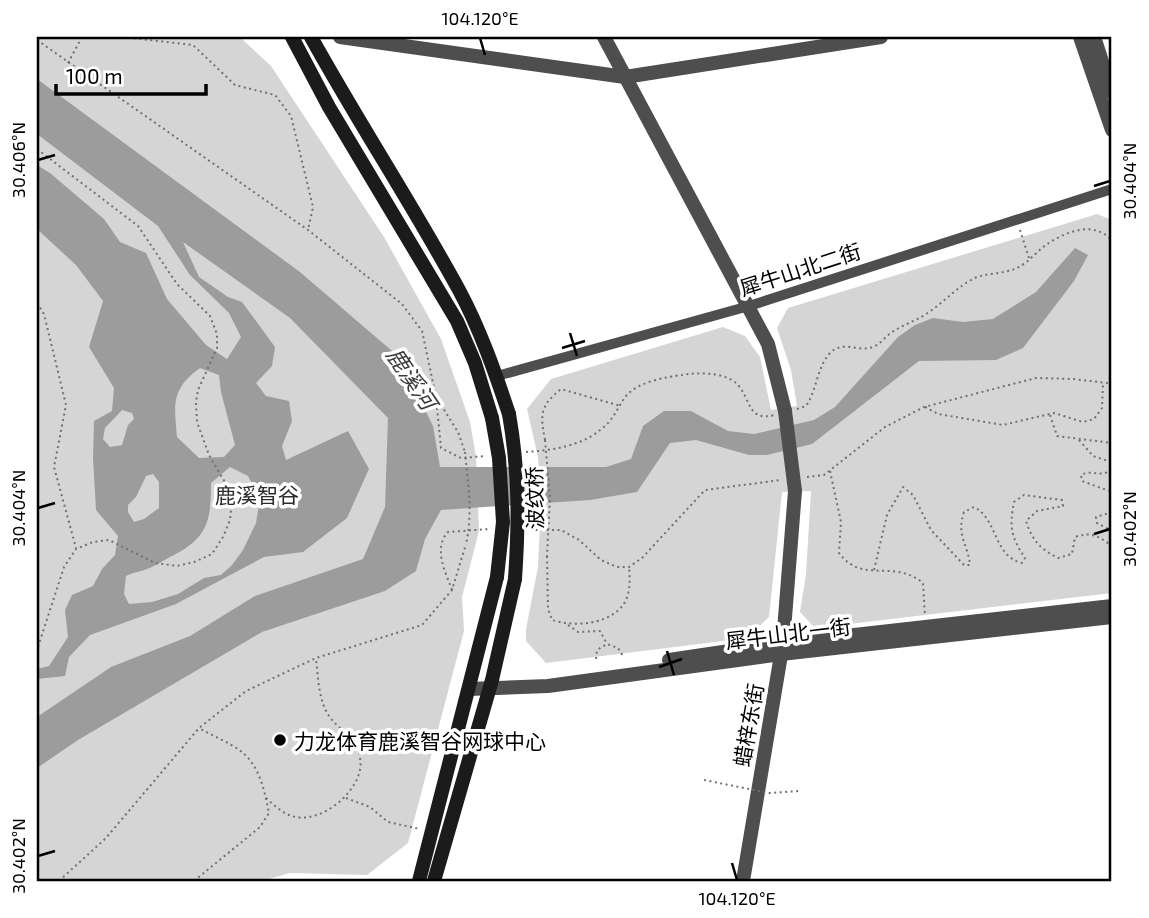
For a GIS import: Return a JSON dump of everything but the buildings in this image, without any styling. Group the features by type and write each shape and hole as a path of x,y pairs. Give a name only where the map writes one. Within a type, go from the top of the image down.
{"main road":[{"path":"292,37 328,107 457,321 475,363 492,418 499,458 503,522 497,577 419,881"},
{"path":"311,37 346,102 460,292 497,376 509,414 517,461 519,510 515,579 490,685 434,881"}],"street":[{"path":"340,37 625,77 881,37"},
{"name":"蜡梓东街","path":"604,37 768,344 785,411 796,484 782,649 743,881"},
{"path":"1080,37 1112,130"},
{"path":"1094,37 1112,92"},
{"name":"犀牛山北二街","path":"497,376 749,306 1112,189"},
{"name":"犀牛山北一街","path":"471,683 548,686 925,627 1112,606"},
{"name":"犀牛山北一街","path":"782,649 1112,617"}],"path":[{"path":"68,63 82,37"},
{"path":"123,37 194,45 235,85 275,95 291,116 313,207 308,230"},
{"path":"37,40 308,230 402,304 422,331 436,397 458,432 465,452 468,488 469,532 452,590 422,625 316,658 246,691 199,729 106,838 59,881"},
{"path":"37,149 138,226 177,284 210,316 217,334 217,348 198,390 197,422 209,455 232,500 230,520 223,537 212,554 194,562 177,566 155,563 109,540 93,542 76,549 64,567 37,650"},
{"path":"1016,220 1030,259"},
{"path":"37,303 44,314 66,405 54,467 76,549"},
{"path":"796,484 824,475 885,428 924,407 1036,379 1107,383 1112,374"},
{"path":"924,407 938,414 1003,425 1054,413 1083,422 1094,419 1102,408 1103,383"},
{"name":"波纹桥","path":"567,625 552,620 548,609 550,498 542,411 548,399 561,389 621,407"},
{"path":"1050,414 1057,436 1112,443"},
{"path":"1078,439 1093,456 1111,462 1112,470 1104,475 1087,472 1081,475 1083,481 1112,492"},
{"path":"829,470 841,522 839,552 847,564 863,571 912,574 923,583 925,627"},
{"path":"524,530 561,530 579,540 601,560 617,567 629,567 642,558 705,490 783,479"},
{"path":"874,570 887,515 904,487 913,495 930,530 964,565 970,565 961,537 960,523 964,512 974,507 983,512 1002,550 1012,560 1022,563 1025,558 1014,542 1010,522 1014,502 1024,495 1062,500 1063,506 1037,511 1026,521 1030,535 1041,550 1058,558 1072,554 1074,537 1083,534 1095,534 1109,544 1112,542"},
{"path":"1112,512 1096,517 1097,523 1112,531"},
{"path":"452,590 440,554 442,539 449,532 461,529 499,530"},
{"path":"567,625 590,623 624,604 630,585 629,567"},
{"path":"567,625 578,632 600,631 605,635 607,643"},
{"path":"607,643 618,648 623,656"},
{"path":"596,659 597,650 607,643"},
{"path":"266,798 294,817 311,816 330,810 345,798 356,778 361,761 351,736 328,715 320,690 316,658"},
{"path":"194,881 260,827 270,813 251,762 243,752 199,729"},
{"path":"704,780 769,793 799,791"},
{"path":"345,798 370,807 388,822 433,829"}],"green space":[{"name":"鹿溪智谷","path":"37,37 241,38 271,66 384,237 441,339 470,422 476,457 479,531 462,597 464,631 408,843 367,875 290,873 262,881 37,881"},
{"path":"1097,214 1112,220 1112,593 815,628 800,612 806,574 811,491 782,492 769,617 747,638 546,663 526,641 538,567 541,502 538,457 527,409 551,379 723,327 745,336 760,357 771,410 797,406 791,370 777,328 788,308"}],"shaded area":[{"path":"37,79 300,272 399,357 433,426 440,467 606,467 631,459 643,426 664,411 691,411 728,431 754,434 814,420 835,407 898,337 915,325 933,318 963,322 993,319 1036,292 1075,248 1088,255 1074,281 1023,348 996,360 919,361 812,444 767,455 749,455 696,440 670,443 637,492 590,500 441,510 425,539 416,571 385,591 262,632 78,740 37,768 37,717 111,667 190,636 255,596 363,559 385,507 388,418 290,318 183,242 199,277 228,297 242,302 275,347 272,366 256,383 266,396 289,401 292,421 282,446 286,460 348,431 369,469 347,518 303,552 264,557 176,604 90,635 69,657 65,676 37,679 37,669 49,666 68,637 65,610 72,595 93,586 102,569 115,555 118,536 96,510 94,421 112,411 114,388 89,347 103,301 76,265 37,229 37,165 104,219 120,242 146,253 167,299 206,345 227,359 241,337 229,313 190,275 158,226 37,134","holes":["200,368 219,375 235,445 224,457 199,458 177,437 176,398","122,410 132,413 134,419 128,425 122,445 110,447 103,439 105,428","230,467 248,476 260,499 256,523 243,550 221,575 204,578 178,594 152,602 129,604 124,594 126,576 157,565 184,549 200,535 208,518 211,483","153,474 159,482 159,508 144,519 134,522 128,512 128,505 136,497 146,476"]}],"place":[{"name":"力龙体育鹿溪智谷网球中心","path":"280,740"}],"water label":[{"name":"鹿溪河","path":"412,378"}]}
